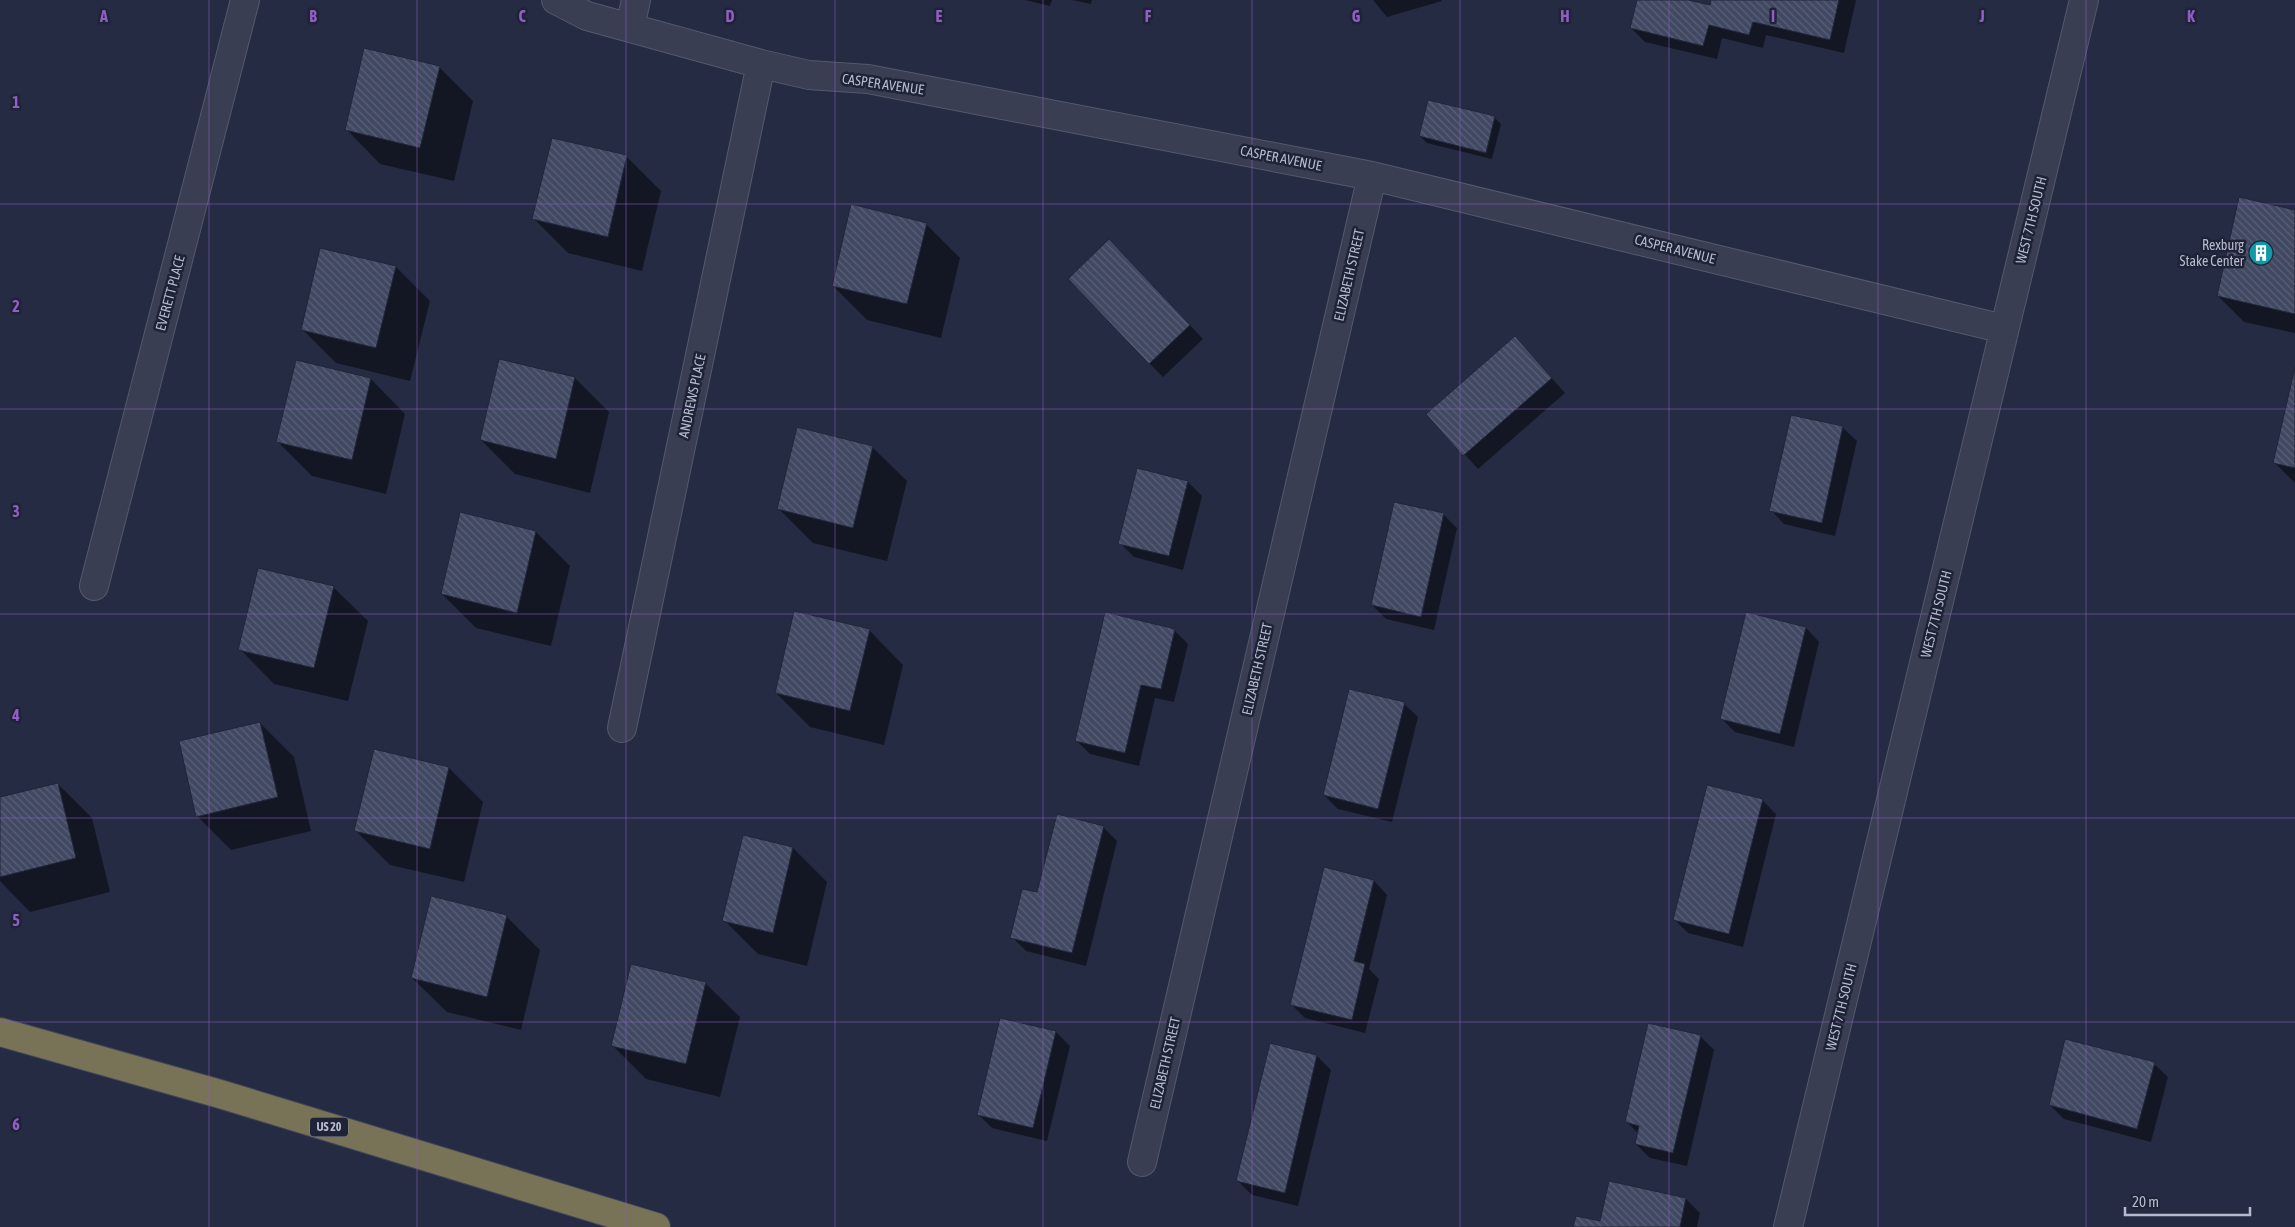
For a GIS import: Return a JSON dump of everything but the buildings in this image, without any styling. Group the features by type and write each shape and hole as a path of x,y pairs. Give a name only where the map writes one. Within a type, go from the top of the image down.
{"highway":[{"name":"US 20","path":"0,1032 220,1094 656,1227"}],"street":[{"name":"EVERETT PLACE","path":"94,586 245,0"},
{"name":"CASPER AVENUE","path":"556,0 587,16 761,64 809,75 868,79 1372,176 2004,329"},
{"path":"630,27 636,0"},
{"name":"WEST 7TH SOUTH","path":"1788,1227 2084,0"},
{"name":"ANDREWS PLACE","path":"622,728 761,64"},
{"name":"ELIZABETH STREET","path":"1142,1162 1372,176"}],"place":[{"name":"Rexburg Stake Center","path":"2261,253"}]}
